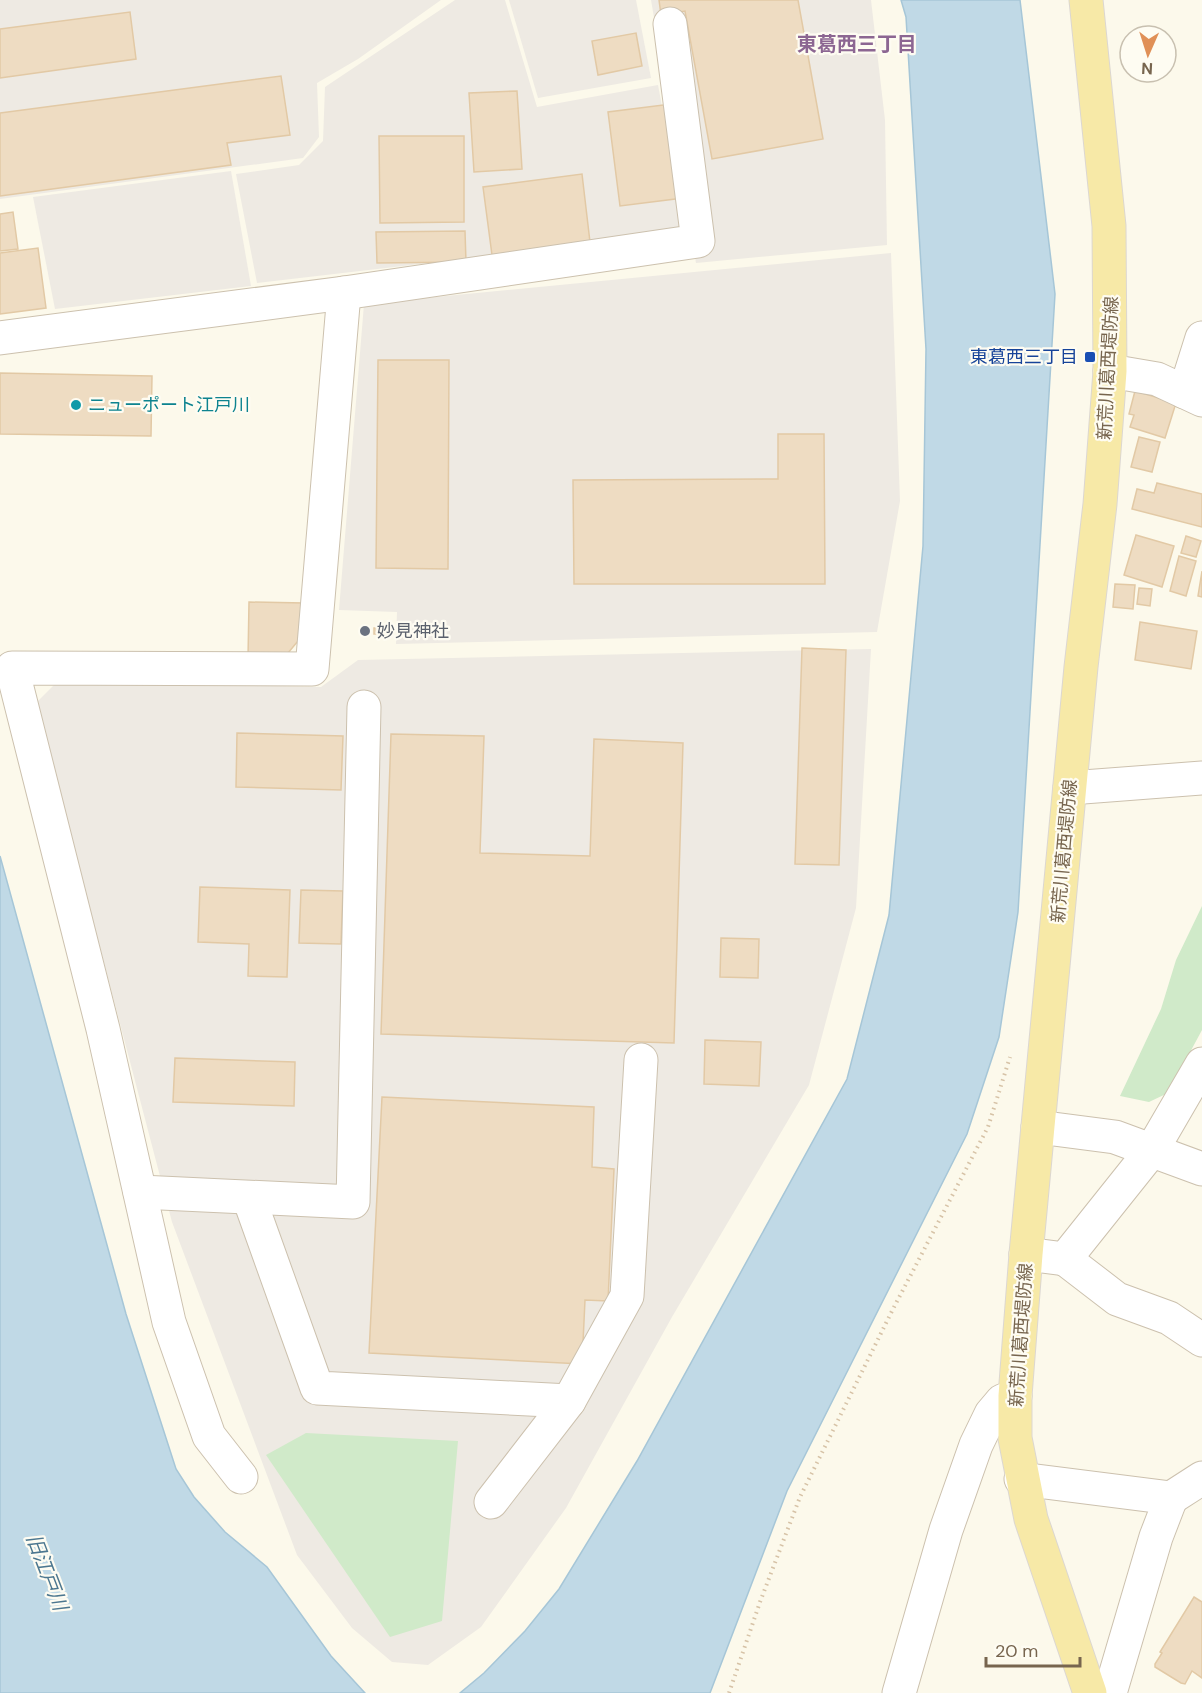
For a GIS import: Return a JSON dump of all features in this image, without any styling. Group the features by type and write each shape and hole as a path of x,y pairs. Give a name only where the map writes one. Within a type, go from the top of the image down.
{"main road":[{"name":"新荒川葛西堤防線","path":"1086,0 1109,226 1110,371 1101,504 1070,788 1026,1254 1015,1396 1015,1438 1021,1479 1031,1519 1090,1693"}],"street":[{"path":"0,338 698,241 670,24"},
{"path":"241,1477 209,1436 169,1322 103,1029 12,668 312,669 344,292"},
{"path":"1110,371 1157,379 1193,396 1202,338"},
{"path":"140,1192 353,1202 364,707"},
{"path":"1070,788 1202,778"},
{"path":"491,1502 569,1401 627,1296 641,1060"},
{"path":"1065,1259 1152,1150 1202,1064"},
{"path":"1038,1127 1115,1137 1202,1169"},
{"path":"249,1198 317,1388 569,1401"},
{"path":"1026,1254 1065,1259 1117,1299 1169,1318 1202,1340"},
{"path":"899,1693 946,1530 976,1445 991,1414 1002,1401 1015,1396"},
{"path":"1021,1479 1171,1498"},
{"path":"1110,1693 1156,1537 1171,1498 1202,1479"}],"path":[{"path":"729,1693 768,1580 800,1497 893,1309 988,1127 1012,1051"}],"shaded area":[{"path":"0,0 441,0 358,59 317,83 319,137 303,158 0,199"},
{"path":"455,0 505,0 537,107 658,85 686,233 257,283 236,174 299,165 323,141 325,87"},
{"path":"509,0 636,0 651,78 538,98"},
{"path":"651,0 871,0 885,120 887,245 696,263"},
{"path":"231,171 251,286 55,309 33,197"},
{"path":"891,253 900,501 877,632 396,644 397,612 339,610 364,304"},
{"path":"871,649 856,908 809,1085 672,1317 566,1508 481,1627 428,1665 392,1662 352,1628 297,1555 172,1222 36,703 58,681 321,687 358,660"}],"green space":[{"path":"1202,906 1202,1030 1168,1093 1149,1102 1120,1096 1161,1009 1176,960"},
{"path":"306,1433 458,1441 442,1621 390,1637 266,1455"}],"water":[{"path":"901,0 1020,0 1055,294 1018,912 999,1037 967,1134 787,1491 710,1693 460,1693 484,1673 525,1631 559,1589 637,1461 847,1079 889,915 923,546 926,349 906,17"},
{"name":"旧江戸川","path":"0,856 126,1314 176,1469 194,1497 225,1532 267,1567 331,1656 365,1693 0,1693"}],"building":[{"path":"659,0 798,0 823,139 712,159 685,11 661,15"},
{"path":"130,12 136,59 0,78 0,29"},
{"path":"636,33 642,66 598,75 592,41"},
{"path":"281,76 290,135 227,143 231,165 0,196 0,113"},
{"path":"517,91 522,169 474,172 469,93"},
{"path":"671,104 683,198 620,206 608,112"},
{"path":"379,136 464,136 464,222 380,223"},
{"path":"582,174 590,242 492,255 483,187"},
{"path":"13,212 18,249 0,251 0,214"},
{"path":"465,231 466,262 377,263 376,232"},
{"path":"38,248 46,308 0,314 0,253"},
{"path":"378,360 449,360 448,569 376,568"},
{"name":"ニューポート江戸川","path":"0,373 152,376 151,436 0,434"},
{"path":"1135,391 1176,403 1165,438 1130,427 1134,415 1129,414"},
{"path":"778,434 824,434 825,584 574,584 573,480 778,479"},
{"path":"1139,437 1160,442 1152,472 1131,467"},
{"path":"1157,483 1202,494 1202,527 1132,509 1137,489 1154,493"},
{"path":"1136,535 1174,546 1162,587 1124,575"},
{"path":"1186,536 1201,541 1196,557 1181,553"},
{"path":"1179,556 1196,561 1186,596 1170,591"},
{"path":"1202,571 1202,597 1198,596"},
{"path":"1115,584 1135,585 1133,609 1113,607"},
{"path":"1139,588 1152,589 1150,606 1137,604"},
{"path":"249,602 304,603 303,635 283,659 248,658"},
{"path":"1140,622 1197,631 1191,669 1135,660"},
{"path":"374,628 384,628 383,634 374,634"},
{"path":"802,648 846,650 839,865 795,864"},
{"path":"237,733 343,736 341,790 236,787"},
{"path":"391,734 484,736 480,853 590,856 594,739 683,743 674,1043 381,1034"},
{"path":"200,887 290,890 287,977 248,976 249,944 198,942"},
{"path":"301,890 343,891 341,944 299,943"},
{"path":"721,938 759,939 758,978 720,977"},
{"path":"705,1040 761,1042 759,1086 704,1084"},
{"path":"175,1058 295,1062 294,1106 173,1102"},
{"path":"382,1097 594,1107 592,1167 614,1169 608,1301 585,1300 582,1364 369,1353"},
{"path":"1194,1597 1202,1602 1202,1678 1192,1671 1185,1684 1155,1667 1155,1664"}],"place":[{"name":"東葛西三丁目","path":"1090,357"},
{"name":"ニューポート江戸川","path":"76,405"},
{"name":"妙見神社","path":"365,631"}],"district":[{"name":"東葛西三丁目","path":"857,44"}]}
